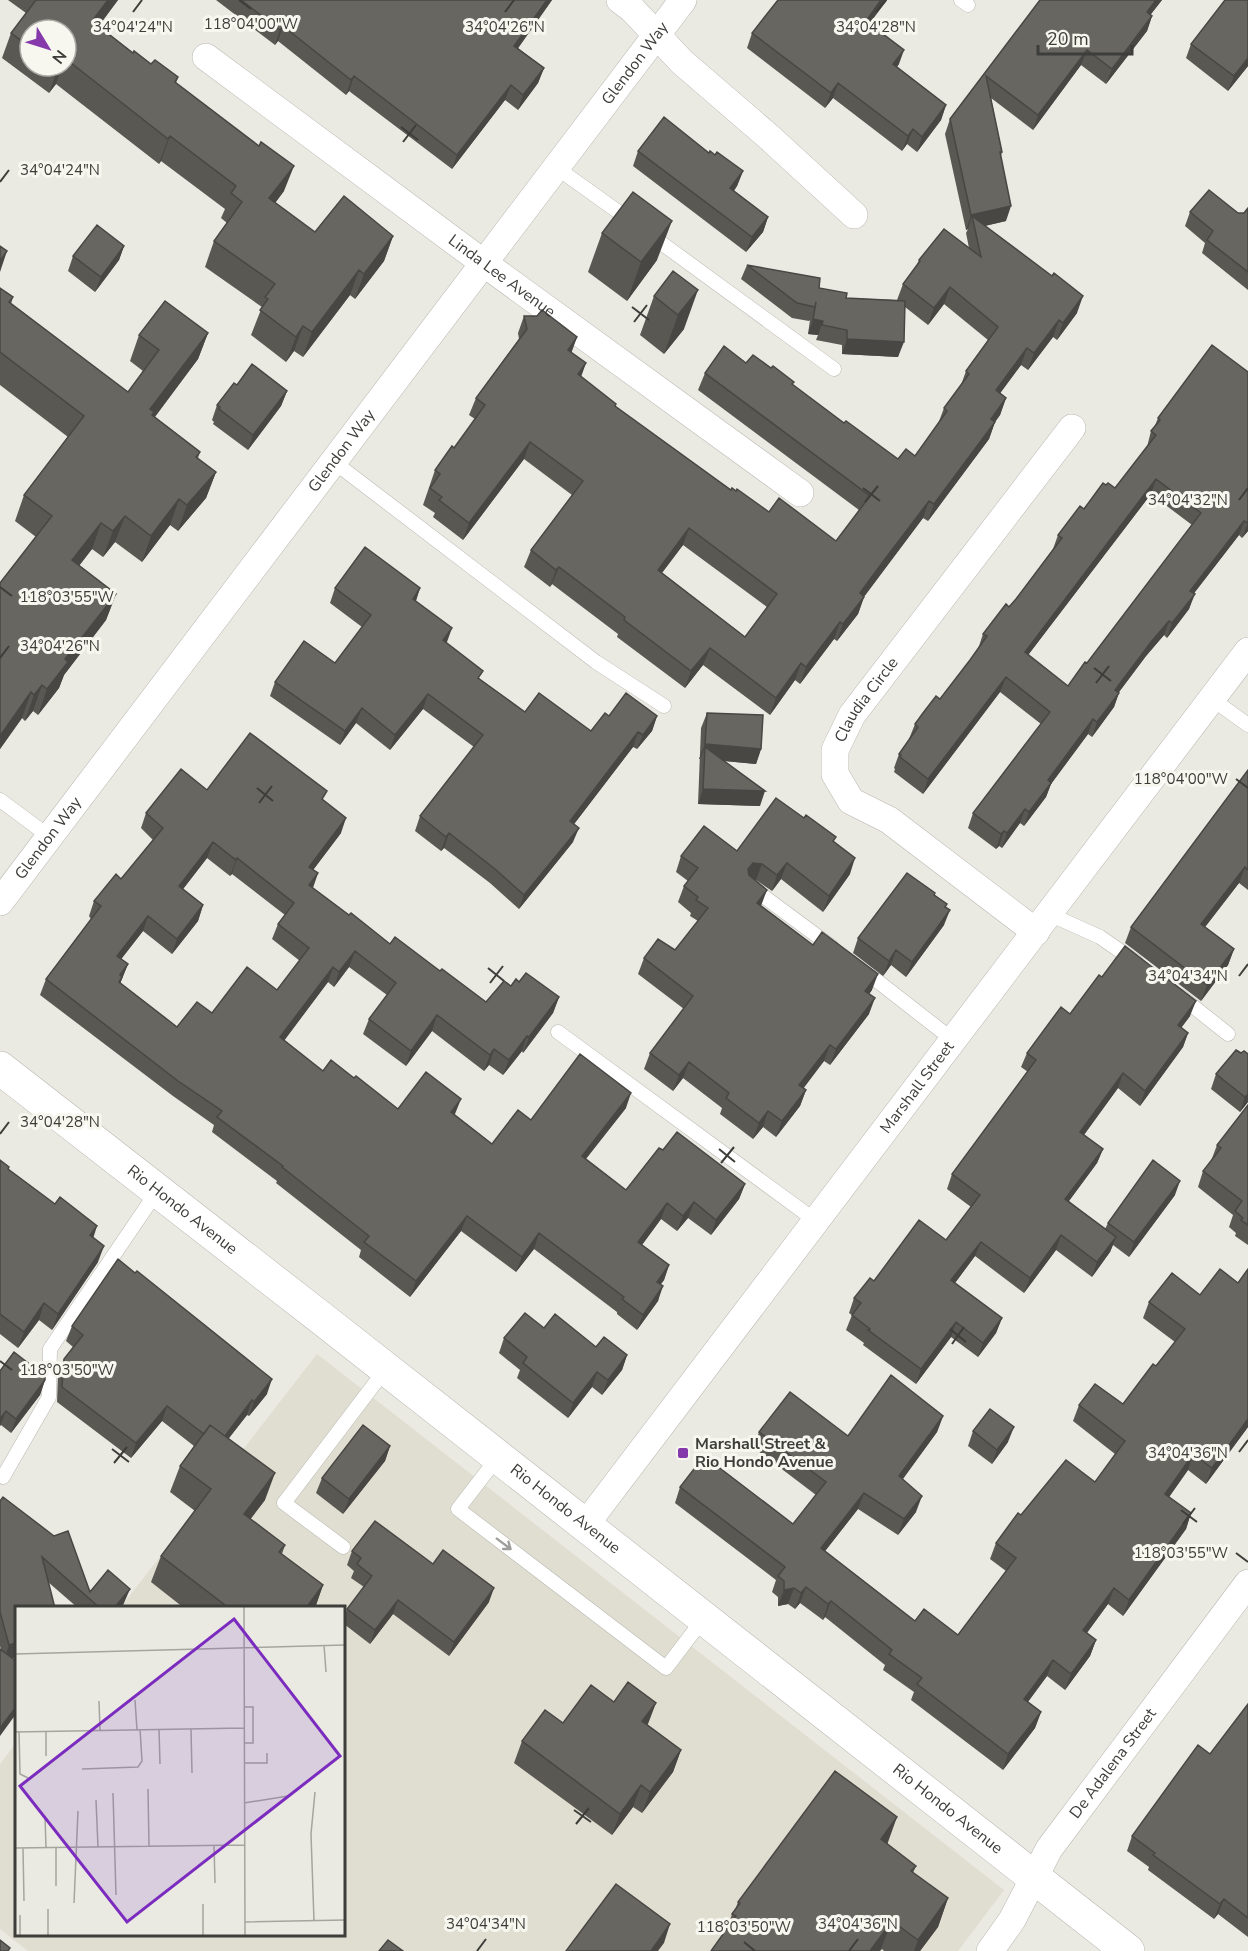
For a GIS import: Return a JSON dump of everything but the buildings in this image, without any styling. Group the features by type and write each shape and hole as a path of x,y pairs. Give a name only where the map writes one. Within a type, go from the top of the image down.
{"street":[{"path":"620,0 632,9 682,62 854,215"},
{"name":"Glendon Way","path":"0,902 683,0"},
{"name":"Linda Lee Avenue","path":"206,57 800,493"},
{"name":"Claudia Circle","path":"1042,923 889,820 851,801 834,774 834,750 852,716 1072,428"},
{"name":"Marshall Street","path":"585,1524 1248,651"},
{"name":"Rio Hondo Avenue","path":"0,1068 1128,1951"},
{"name":"De Adalena Street","path":"990,1951 1012,1920 1049,1849 1248,1583"}],"lane":[{"path":"557,168 834,369"},
{"path":"334,462 596,662 663,706"},
{"path":"1212,699 1248,725"},
{"path":"0,800 50,837"},
{"path":"751,887 953,1040"},
{"path":"1042,923 1100,937 1150,973"},
{"path":"1167,986 1228,1034"},
{"path":"558,1032 816,1221"},
{"path":"3,1477 49,1396 50,1349 158,1190"},
{"path":"343,1547 284,1503 386,1370"},
{"path":"498,1457 458,1509 666,1668 704,1618"}],"shaded area":[{"path":"317,1354 1004,1890 958,1951 28,1951 0,1929 0,1764 15,1744 15,1936 345,1936 345,1606 122,1606"}],"place":[{"name":"Marshall Street & Rio Hondo Avenue","path":"683,1453"}]}
